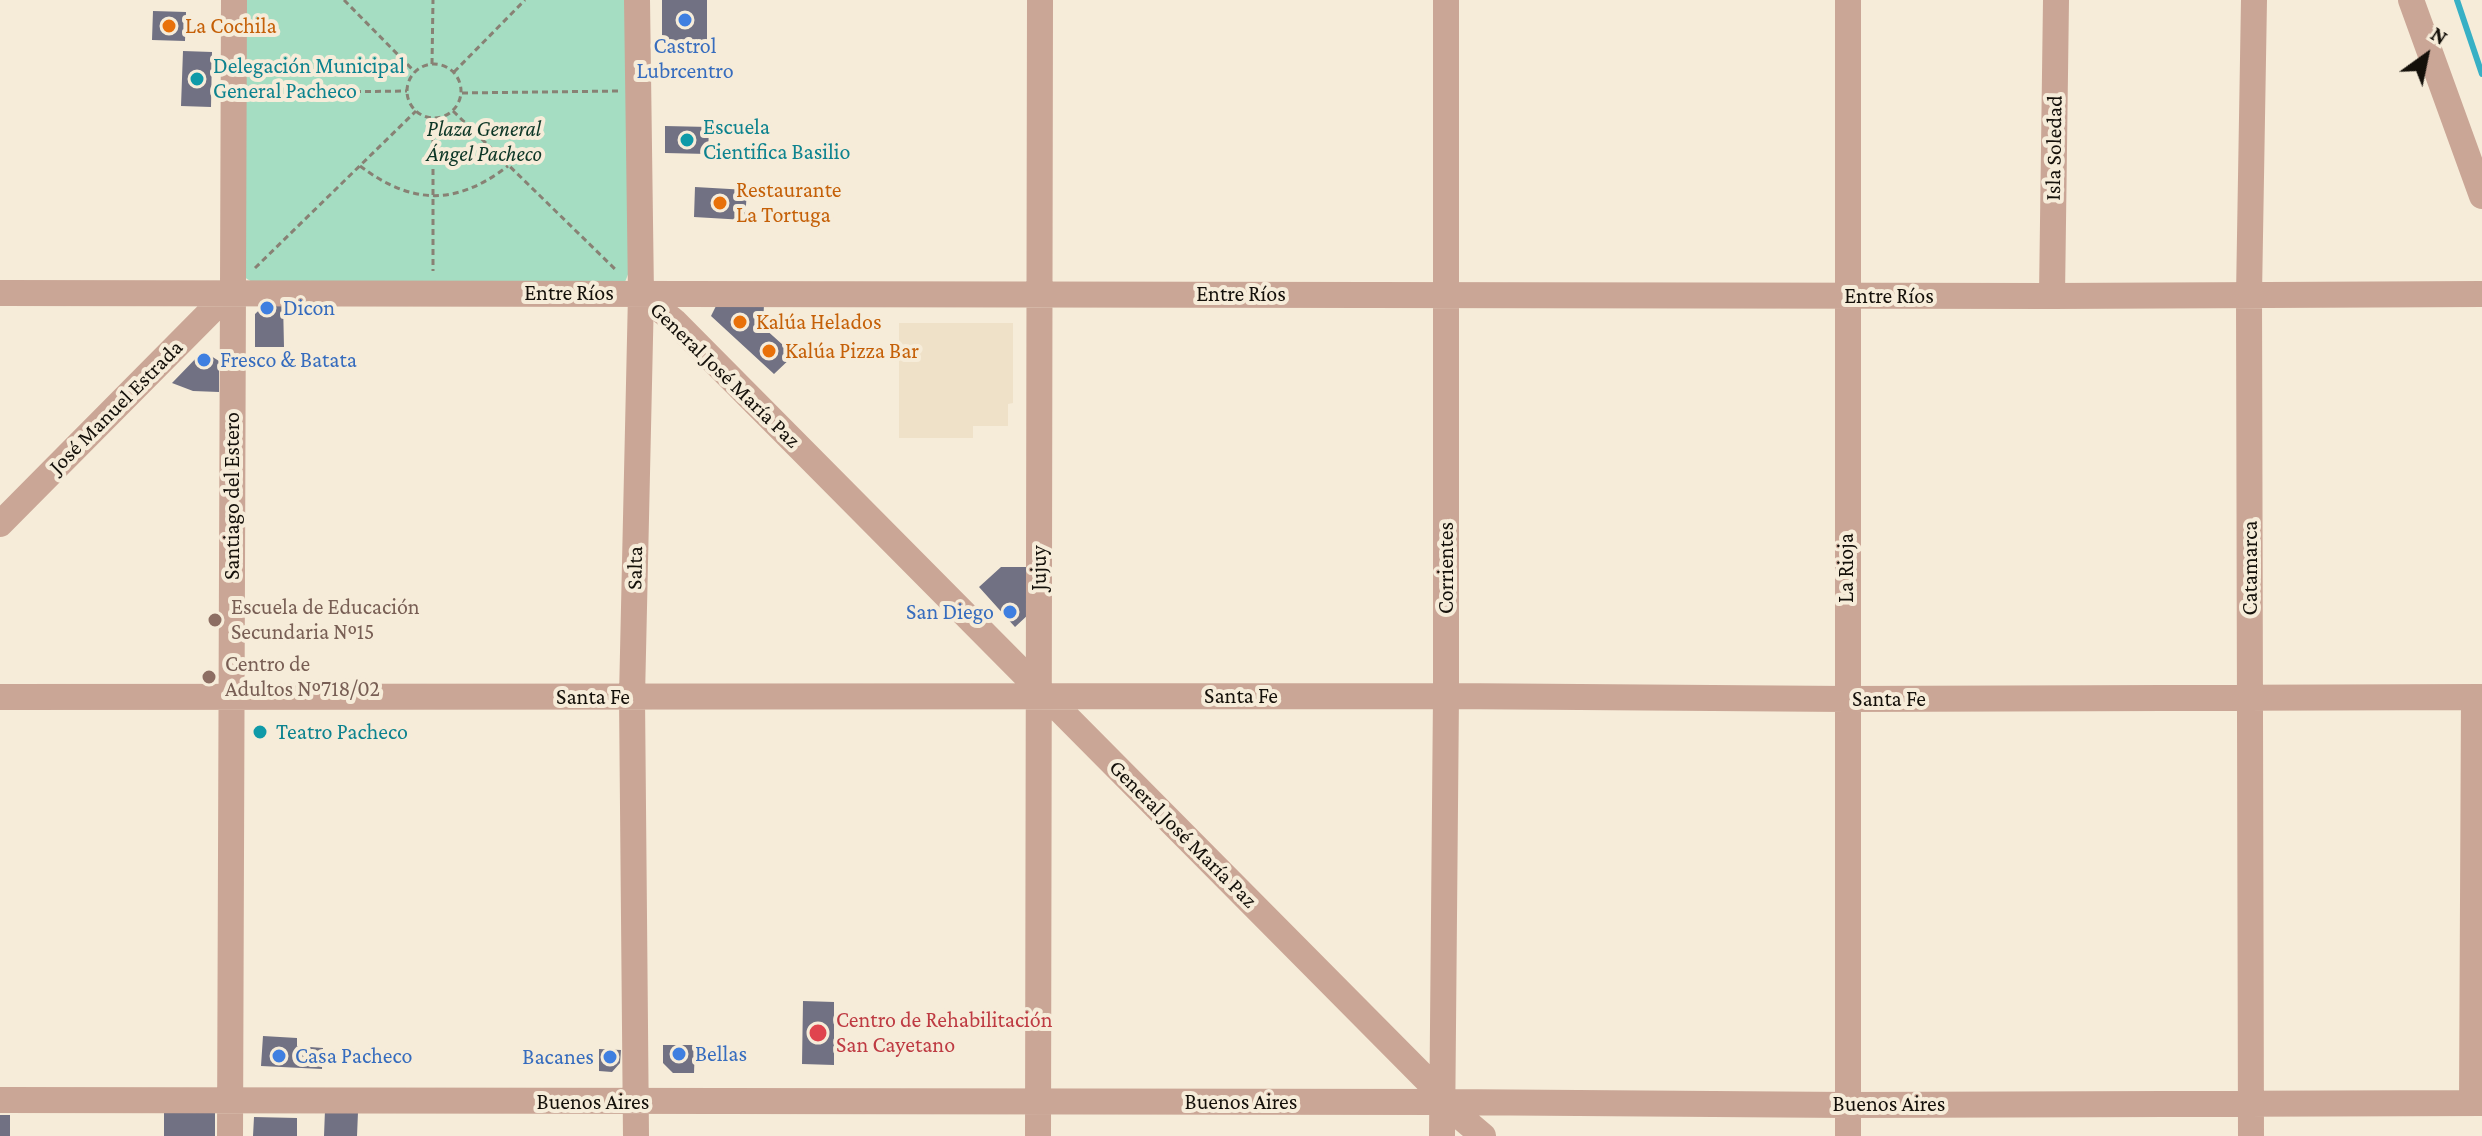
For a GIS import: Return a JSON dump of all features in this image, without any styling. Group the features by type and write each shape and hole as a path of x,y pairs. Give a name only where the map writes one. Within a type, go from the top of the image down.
{"street":[{"name":"Santiago del Estero","path":"230,1136 234,0"},
{"name":"Salta","path":"636,1136 632,697 641,294 637,0"},
{"name":"Jujuy","path":"1038,1136 1040,0"},
{"name":"Corrientes","path":"1439,1114 1446,696 1446,0"},
{"name":"La Rioja","path":"1848,0 1848,1136"},
{"name":"Isla Soledad","path":"2052,296 2056,0"},
{"name":"Catamarca","path":"2251,1136 2249,295 2254,0"},
{"path":"2411,0 2482,196"},
{"name":"José Manuel Estrada","path":"0,524 231,291"},
{"name":"Entre Ríos","path":"0,293 2482,294"},
{"name":"General José María Paz","path":"641,294 674,321 1037,698 1428,1081 1439,1114 1483,1136"},
{"name":"Santa Fe","path":"0,697 2478,697"},
{"path":"2477,1103 2478,697"},
{"name":"Buenos Aires","path":"0,1100 1038,1102 1439,1114 1848,1105 2477,1103"}],"path":[{"path":"344,0 415,72"},
{"path":"432,64 433,0"},
{"path":"454,72 525,0"},
{"path":"432,64 442,65 454,72 460,80 462,93 453,111 445,117 433,119 416,111 407,91 415,72 432,64"},
{"path":"462,93 638,90"},
{"path":"233,93 407,91"},
{"path":"231,291 416,111"},
{"path":"453,111 641,294"},
{"path":"433,119 433,293"},
{"path":"360,166 379,181 396,189 433,195 468,191 487,182 508,166"}],"shaded area":[{"path":"899,323 1013,323 1013,403 1008,404 1008,426 973,426 973,438 899,438"}],"green space":[{"name":"Plaza General Ángel Pacheco","path":"243,0 627,0 629,272 625,282 252,282 244,277"}],"building":[{"name":"Castrol Lubrcentro","path":"662,0 707,0 707,40 662,41"},
{"name":"La Cochila","path":"153,11 186,12 185,41 152,40"},
{"name":"Delegación Municipal General Pacheco","path":"183,51 212,52 211,107 181,106"},
{"name":"Escuela Cientifica Basilio","path":"665,126 709,127 708,154 665,153"},
{"name":"Restaurante La Tortuga","path":"695,187 747,190 745,220 694,217"},
{"path":"719,300 764,304 763,327 794,355 774,374 711,316"},
{"path":"268,302 283,302 284,347 255,347 255,314"},
{"path":"203,351 219,361 219,392 193,391 172,383"},
{"path":"1001,567 1030,567 1030,613 1015,627 979,587"},
{"name":"Centro de Rehabilitación San Cayetano","path":"803,1001 834,1002 834,1065 802,1064"},
{"name":"Casa Pacheco","path":"263,1036 297,1038 297,1046 323,1048 322,1069 261,1066"},
{"name":"Bellas","path":"663,1045 695,1045 694,1073 673,1073 663,1063"},
{"name":"Bacanes","path":"599,1049 621,1050 620,1063 612,1072 599,1071"},
{"path":"325,1110 358,1112 357,1136 324,1136"},
{"path":"164,1112 215,1112 215,1136 164,1136"},
{"path":"0,1115 10,1115 10,1136 0,1136"},
{"path":"254,1117 297,1118 297,1136 253,1136"}],"waterway":[{"path":"2457,0 2482,74"}],"place":[{"name":"Castrol Lubrcentro","path":"685,20"},
{"name":"La Cochila","path":"169,26"},
{"name":"Delegación Municipal General Pacheco","path":"197,79"},
{"name":"Escuela Cientifica Basilio","path":"687,140"},
{"name":"Restaurante La Tortuga","path":"720,203"},
{"name":"Dicon","path":"267,308"},
{"name":"Kalúa Helados","path":"740,322"},
{"name":"Kalúa Pizza Bar","path":"769,351"},
{"name":"Fresco & Batata","path":"204,360"},
{"name":"San Diego","path":"1010,612"},
{"name":"Escuela de Educación Secundaria Nº15","path":"215,620"},
{"name":"Centro de Adultos Nº718/02","path":"209,677"},
{"name":"Teatro Pacheco","path":"260,732"},
{"name":"Centro de Rehabilitación San Cayetano","path":"818,1033"},
{"name":"Bellas","path":"679,1054"},
{"name":"Casa Pacheco","path":"279,1056"},
{"name":"Bacanes","path":"610,1057"}]}
